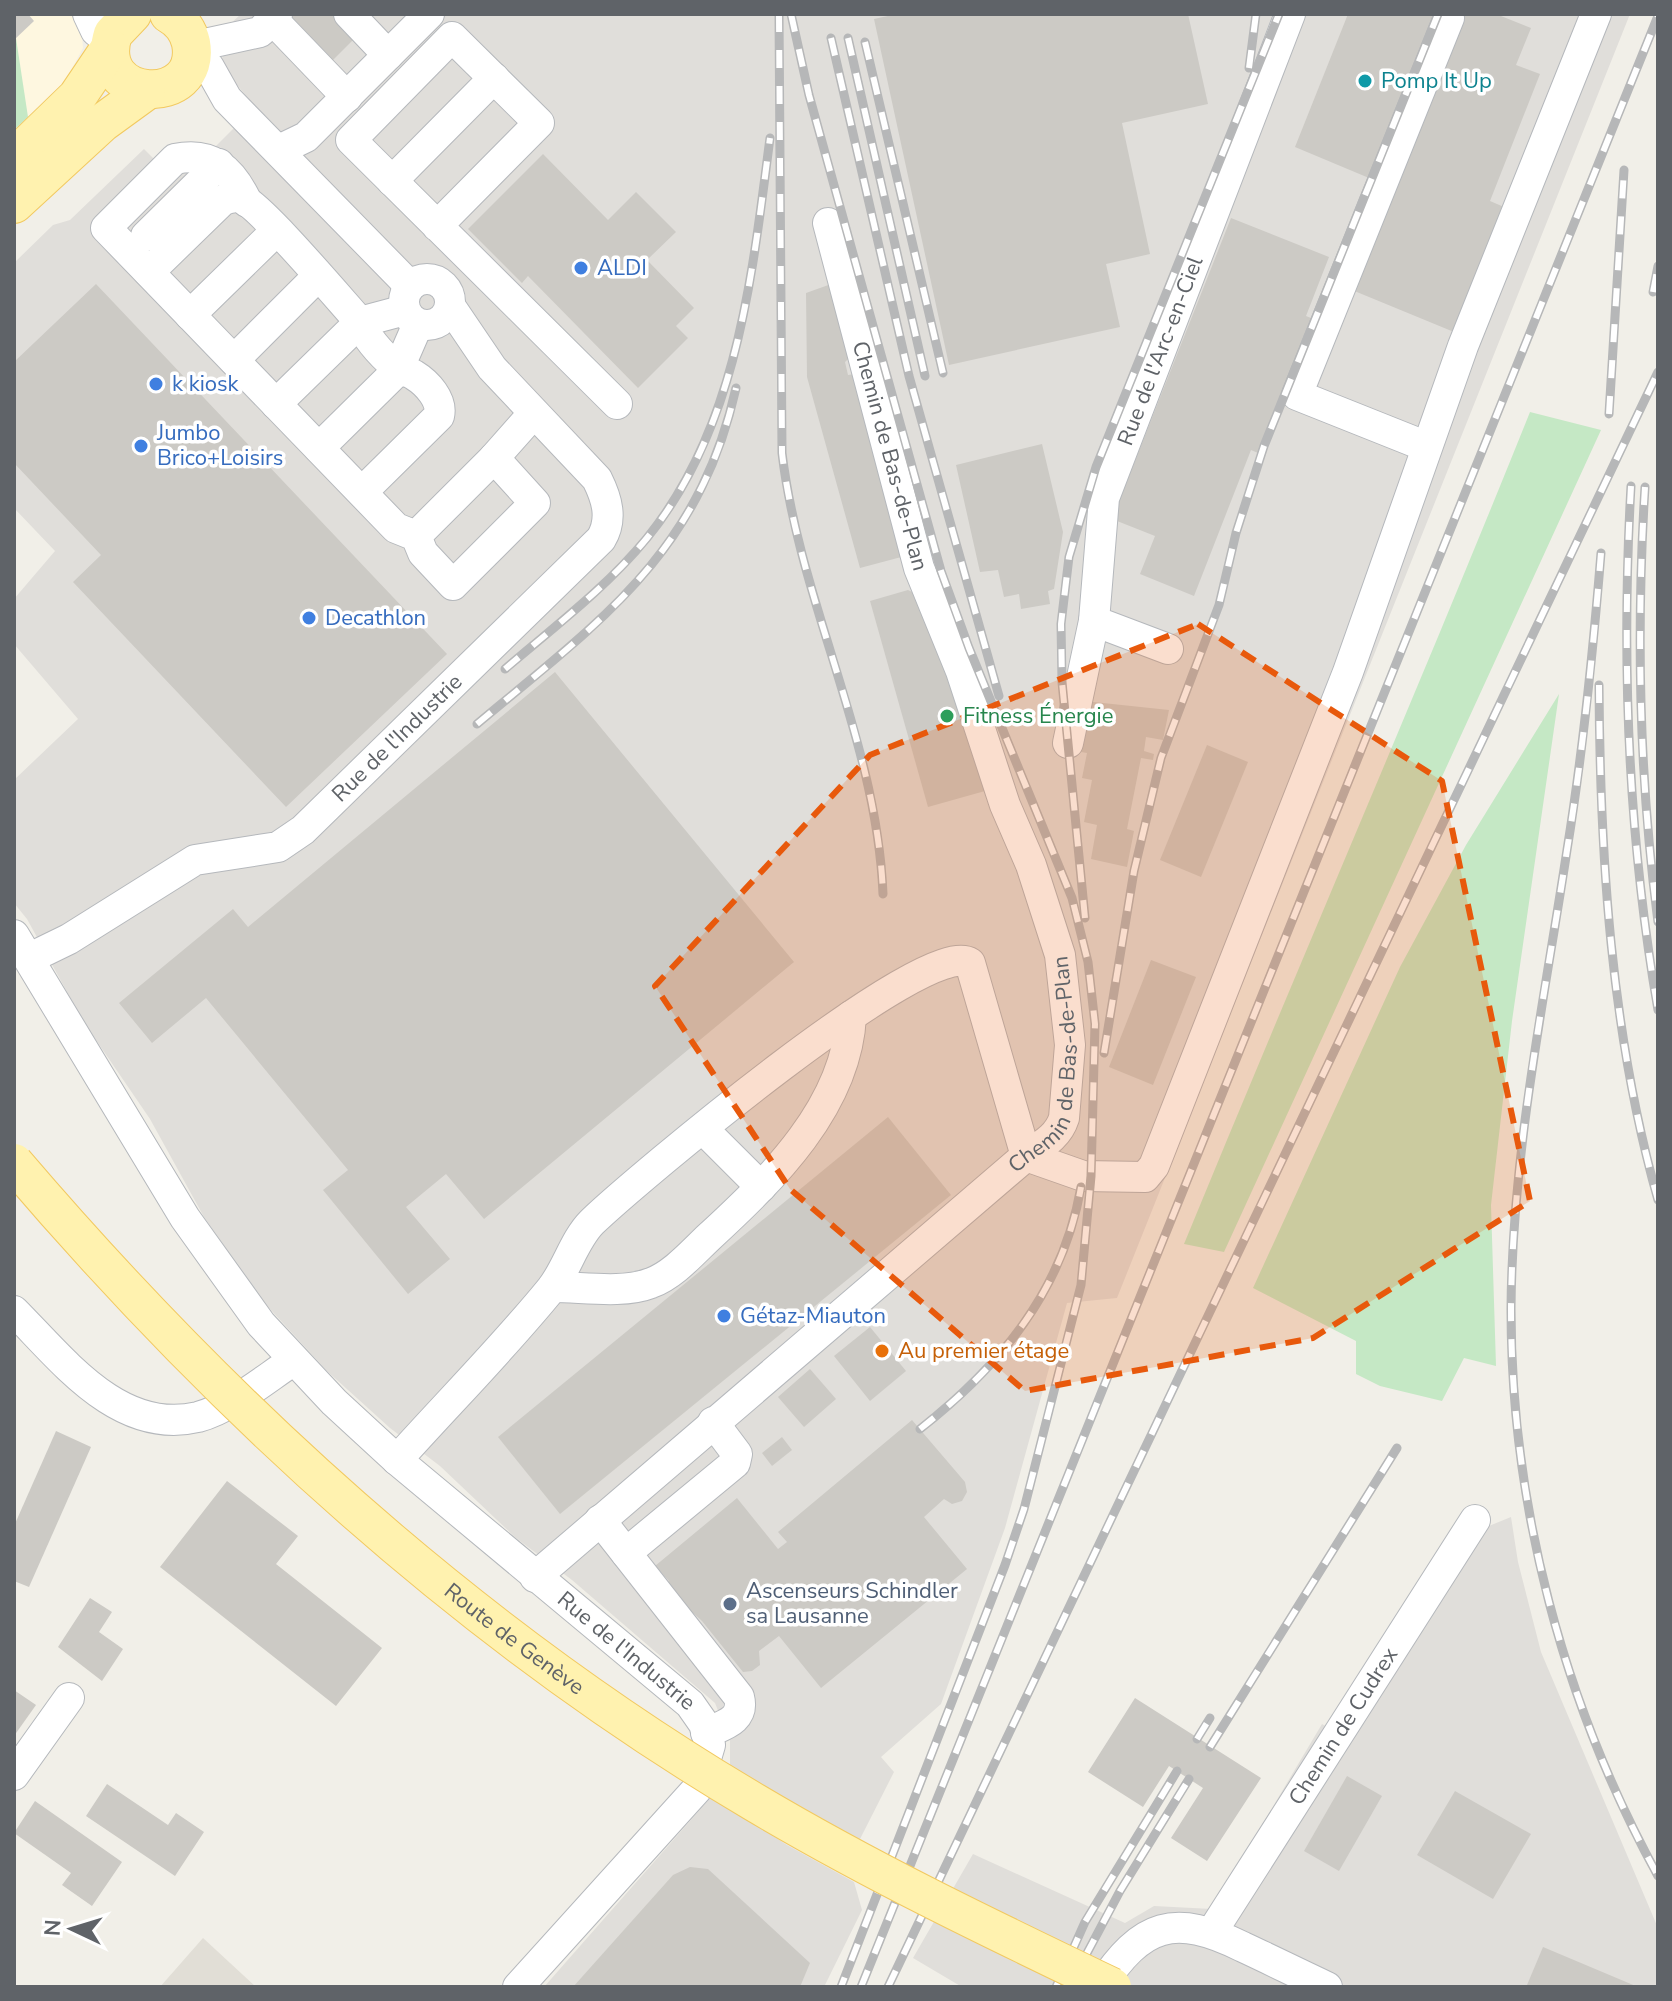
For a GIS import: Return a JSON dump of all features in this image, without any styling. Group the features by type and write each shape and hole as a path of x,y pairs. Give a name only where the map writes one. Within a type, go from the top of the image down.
{"main road":[{"path":"116,24 112,63 119,76 131,86 156,89"},
{"path":"14,158 77,97 116,24"},
{"path":"14,204 102,123 183,75 190,34"},
{"name":"Route de Genève","path":"14,1163 157,1322 264,1429 370,1525 493,1623 642,1730 752,1801 872,1869 1112,1987"}],"street":[{"path":"349,14 388,55"},
{"path":"279,150 306,137 429,14"},
{"name":"Rue de l'Arc-en-Ciel","path":"1068,743 1094,621 1104,498 1290,14"},
{"path":"397,1460 553,1287 589,1225 772,1072 874,998 954,959 970,963 1026,1156 1083,1176 1145,1177 1154,1166 1230,977 1348,672 1404,519 1425,446 1596,14"},
{"path":"190,34 242,39 260,32 275,17 347,97"},
{"path":"1425,446 1297,395 1449,18"},
{"path":"190,34 227,99 279,150 411,307 438,323 446,295 468,257"},
{"path":"437,226 539,123 452,37 351,140 392,181 437,226 468,257 617,404"},
{"path":"392,181 494,78"},
{"path":"156,89 227,99"},
{"path":"247,202 238,183 219,164 199,157 175,159 106,228 396,528 416,536 423,553 453,585 535,503 494,458"},
{"path":"146,236 219,164"},
{"path":"149,272 223,200 240,197 276,231 360,322 366,335 398,370 414,375 438,399 439,416 362,492"},
{"name":"Chemin de Bas-de-Plan","path":"535,1577 713,1422 1060,1130 1064,1118 1070,1045 1060,955 1031,865 1005,805 961,671 919,568 828,223"},
{"path":"190,315 276,231"},
{"path":"234,360 318,276"},
{"path":"319,448 398,370 411,307 430,278 446,295"},
{"name":"Rue de l'Industrie","path":"446,295 492,368 597,479 604,492 607,525 591,551 303,830 278,847 195,860 69,939 22,946 201,1242 261,1324 397,1460 690,1704 706,1733 710,1745 697,1789 518,1987"},
{"path":"276,404 360,322 411,307"},
{"path":"416,536 533,414"},
{"path":"1094,621 1168,649"},
{"path":"553,1287 632,1287 652,1283 677,1267 761,1187 813,1123 850,1050 851,1016"},
{"path":"703,1129 761,1187"},
{"path":"14,1311 74,1372 113,1403 158,1419 199,1416 217,1409 294,1360"},
{"path":"626,1553 735,1463 737,1454 713,1422"},
{"path":"600,1520 739,1697 740,1712 736,1718 706,1733"},
{"name":"Chemin de Cudrex","path":"1212,1932 1475,1520"},
{"path":"14,1775 69,1698"},
{"path":"1100,1987 1119,1958 1154,1931 1191,1926 1212,1932 1327,1987"}],"highlighted area":[{"path":"1198,624 1442,781 1530,1201 1313,1338 1025,1391 790,1189 655,986 870,755"}],"shaded area":[{"path":"14,14 90,14 81,25 83,48 66,80 14,130"},
{"path":"241,14 1630,14 1117,1298 1067,1303 1005,1528 941,1704 881,1757 894,1772 859,1841 730,1766 730,1741 715,1703 572,1580 516,1538 440,1466 390,1428 327,1371 259,1297 204,1217 150,1119 83,1021 27,919 14,903 14,780 78,719 14,644 14,599 55,551 14,508 14,263 53,225 70,220 144,149 157,162 213,149 255,107 221,65 228,26"},
{"path":"1511,1517 1518,1562 1541,1652 1658,1928 1658,1987 962,1987 913,1958 973,1854 1125,1923 1154,1906 1212,1909 1322,1724 1348,1739 1484,1528"},
{"path":"712,1796 787,1845 854,1882 862,1910 824,1987 544,1987"},
{"path":"203,1938 256,1987 160,1987"}],"green space":[{"path":"16,38 28,117 14,130 14,40"},
{"path":"1530,412 1601,430 1224,1252 1184,1244 1445,621"},
{"path":"1559,694 1512,1021 1491,1205 1496,1366 1464,1358 1442,1401 1380,1386 1356,1374 1356,1341 1253,1288 1400,967 1466,845"}],"building":[{"path":"14,14 28,14 34,21 14,40"},
{"path":"288,14 332,14 355,38 333,60"},
{"path":"897,14 1188,14 1208,104 1122,123 1150,254 1106,264 1120,327 949,365 874,19"},
{"name":"Pomp It Up","path":"1348,14 1435,14 1369,178 1295,147"},
{"path":"1465,14 1496,14 1531,28 1516,65 1540,74 1490,201 1504,207 1454,332 1352,290"},
{"name":"ALDI","path":"543,154 608,220 636,192 676,232 647,260 694,308 676,326 688,338 638,388 528,276 522,283 468,229"},
{"path":"1231,218 1329,257 1306,316 1311,318 1258,453 1251,450 1194,596 1140,574 1155,536 1112,519"},
{"path":"834,283 854,353 845,362 848,375 855,374 905,556 860,568 807,377 806,293"},
{"path":"96,284 447,654 286,807 73,582 101,555 14,463 14,362"},
{"path":"1042,444 1063,532 1054,589 1048,591 1050,604 1021,609 1019,594 1004,597 998,570 980,572 956,465"},
{"path":"908,590 916,594 976,748 985,791 928,807 870,601"},
{"path":"555,672 794,962 484,1219 446,1174 406,1207 450,1259 408,1294 323,1190 348,1170 206,998 152,1043 119,1003 233,909 248,927"},
{"path":"1084,701 1169,710 1163,740 1146,737 1144,751 1154,754 1153,760 1141,758 1127,829 1134,831 1127,867 1091,859 1097,825 1084,822 1092,780 1082,778 1087,753 1081,752"},
{"path":"1207,745 1248,762 1201,877 1160,860"},
{"path":"1151,960 1196,977 1153,1085 1109,1067"},
{"name":"Gétaz-Miauton","path":"888,1117 951,1195 560,1514 498,1437"},
{"path":"870,1327 906,1371 870,1401 834,1356"},
{"path":"810,1369 836,1399 804,1427 778,1397"},
{"path":"912,1420 965,1482 967,1492 962,1501 952,1504 944,1499 924,1517 967,1569 821,1688 779,1636 759,1651 760,1665 752,1671 743,1672 702,1621 665,1587 669,1581 655,1566 737,1498 778,1549 787,1542 778,1532"},
{"path":"56,1431 91,1447 29,1587 14,1581 14,1526"},
{"path":"782,1437 792,1450 772,1466 762,1453"},
{"path":"227,1481 298,1536 276,1564 382,1648 336,1706 160,1567"},
{"path":"90,1598 112,1612 99,1632 123,1649 102,1681 58,1647"},
{"path":"14,1690 36,1705 14,1736"},
{"path":"1135,1698 1261,1778 1207,1861 1171,1838 1203,1788 1169,1766 1143,1807 1088,1772"},
{"path":"1347,1776 1382,1796 1339,1871 1304,1851"},
{"path":"107,1784 168,1825 176,1813 204,1832 175,1876 86,1816"},
{"path":"1455,1791 1531,1834 1493,1899 1417,1855"},
{"path":"35,1801 122,1862 92,1906 62,1885 71,1873 14,1833"},
{"path":"690,1867 708,1869 810,1963 800,1987 573,1987 673,1875"},
{"path":"1543,1947 1638,1987 1527,1985"}],"railway":[{"path":"779,14 782,453 791,509 805,564 867,782 878,838 883,894"},
{"path":"791,14 809,95 941,571 969,648 1072,898 1088,962 1095,1024 1091,1176 1081,1285 1024,1509 841,1987"},
{"path":"1249,68 1256,14"},
{"path":"1085,918 1062,682 1061,624 1069,557 1096,467 1279,14"},
{"path":"1104,1053 1134,871 1161,758 1219,605 1236,533 1264,446 1438,14"},
{"path":"861,1987 1658,16"},
{"path":"831,38 909,376 999,696"},
{"path":"848,38 925,376"},
{"path":"865,42 943,373"},
{"path":"505,669 579,606 631,556 678,494 702,448 736,347 756,243 770,138"},
{"path":"1609,414 1624,170"},
{"path":"1653,292 1658,266"},
{"path":"888,1987 1658,372"},
{"path":"477,724 603,617 670,540 697,496 719,446 736,388"},
{"path":"1631,486 1627,618 1630,749 1640,880 1658,1010"},
{"path":"1645,487 1641,704 1647,813 1658,922"},
{"path":"1601,553 1578,776 1523,1136 1513,1251 1513,1383 1532,1529 1549,1602 1595,1742 1624,1810 1658,1876"},
{"path":"1599,685 1602,815 1611,945 1629,1073 1658,1200"},
{"path":"920,1429 976,1379 1024,1323 1060,1260 1081,1187"},
{"path":"1210,1747 1397,1448"},
{"path":"1197,1739 1210,1718"},
{"path":"1056,1987 1085,1922 1177,1771"},
{"path":"1069,1987 1120,1891 1189,1779"}],"place":[{"name":"Pomp It Up","path":"1365,81"},
{"name":"ALDI","path":"581,268"},
{"name":"k kiosk","path":"156,384"},
{"name":"Jumbo Brico+Loisirs","path":"141,446"},
{"name":"Decathlon","path":"309,618"},
{"name":"Fitness Énergie","path":"947,716"},
{"name":"Gétaz-Miauton","path":"724,1316"},
{"name":"Au premier étage","path":"882,1351"},
{"name":"Ascenseurs Schindler sa Lausanne","path":"730,1604"}]}
